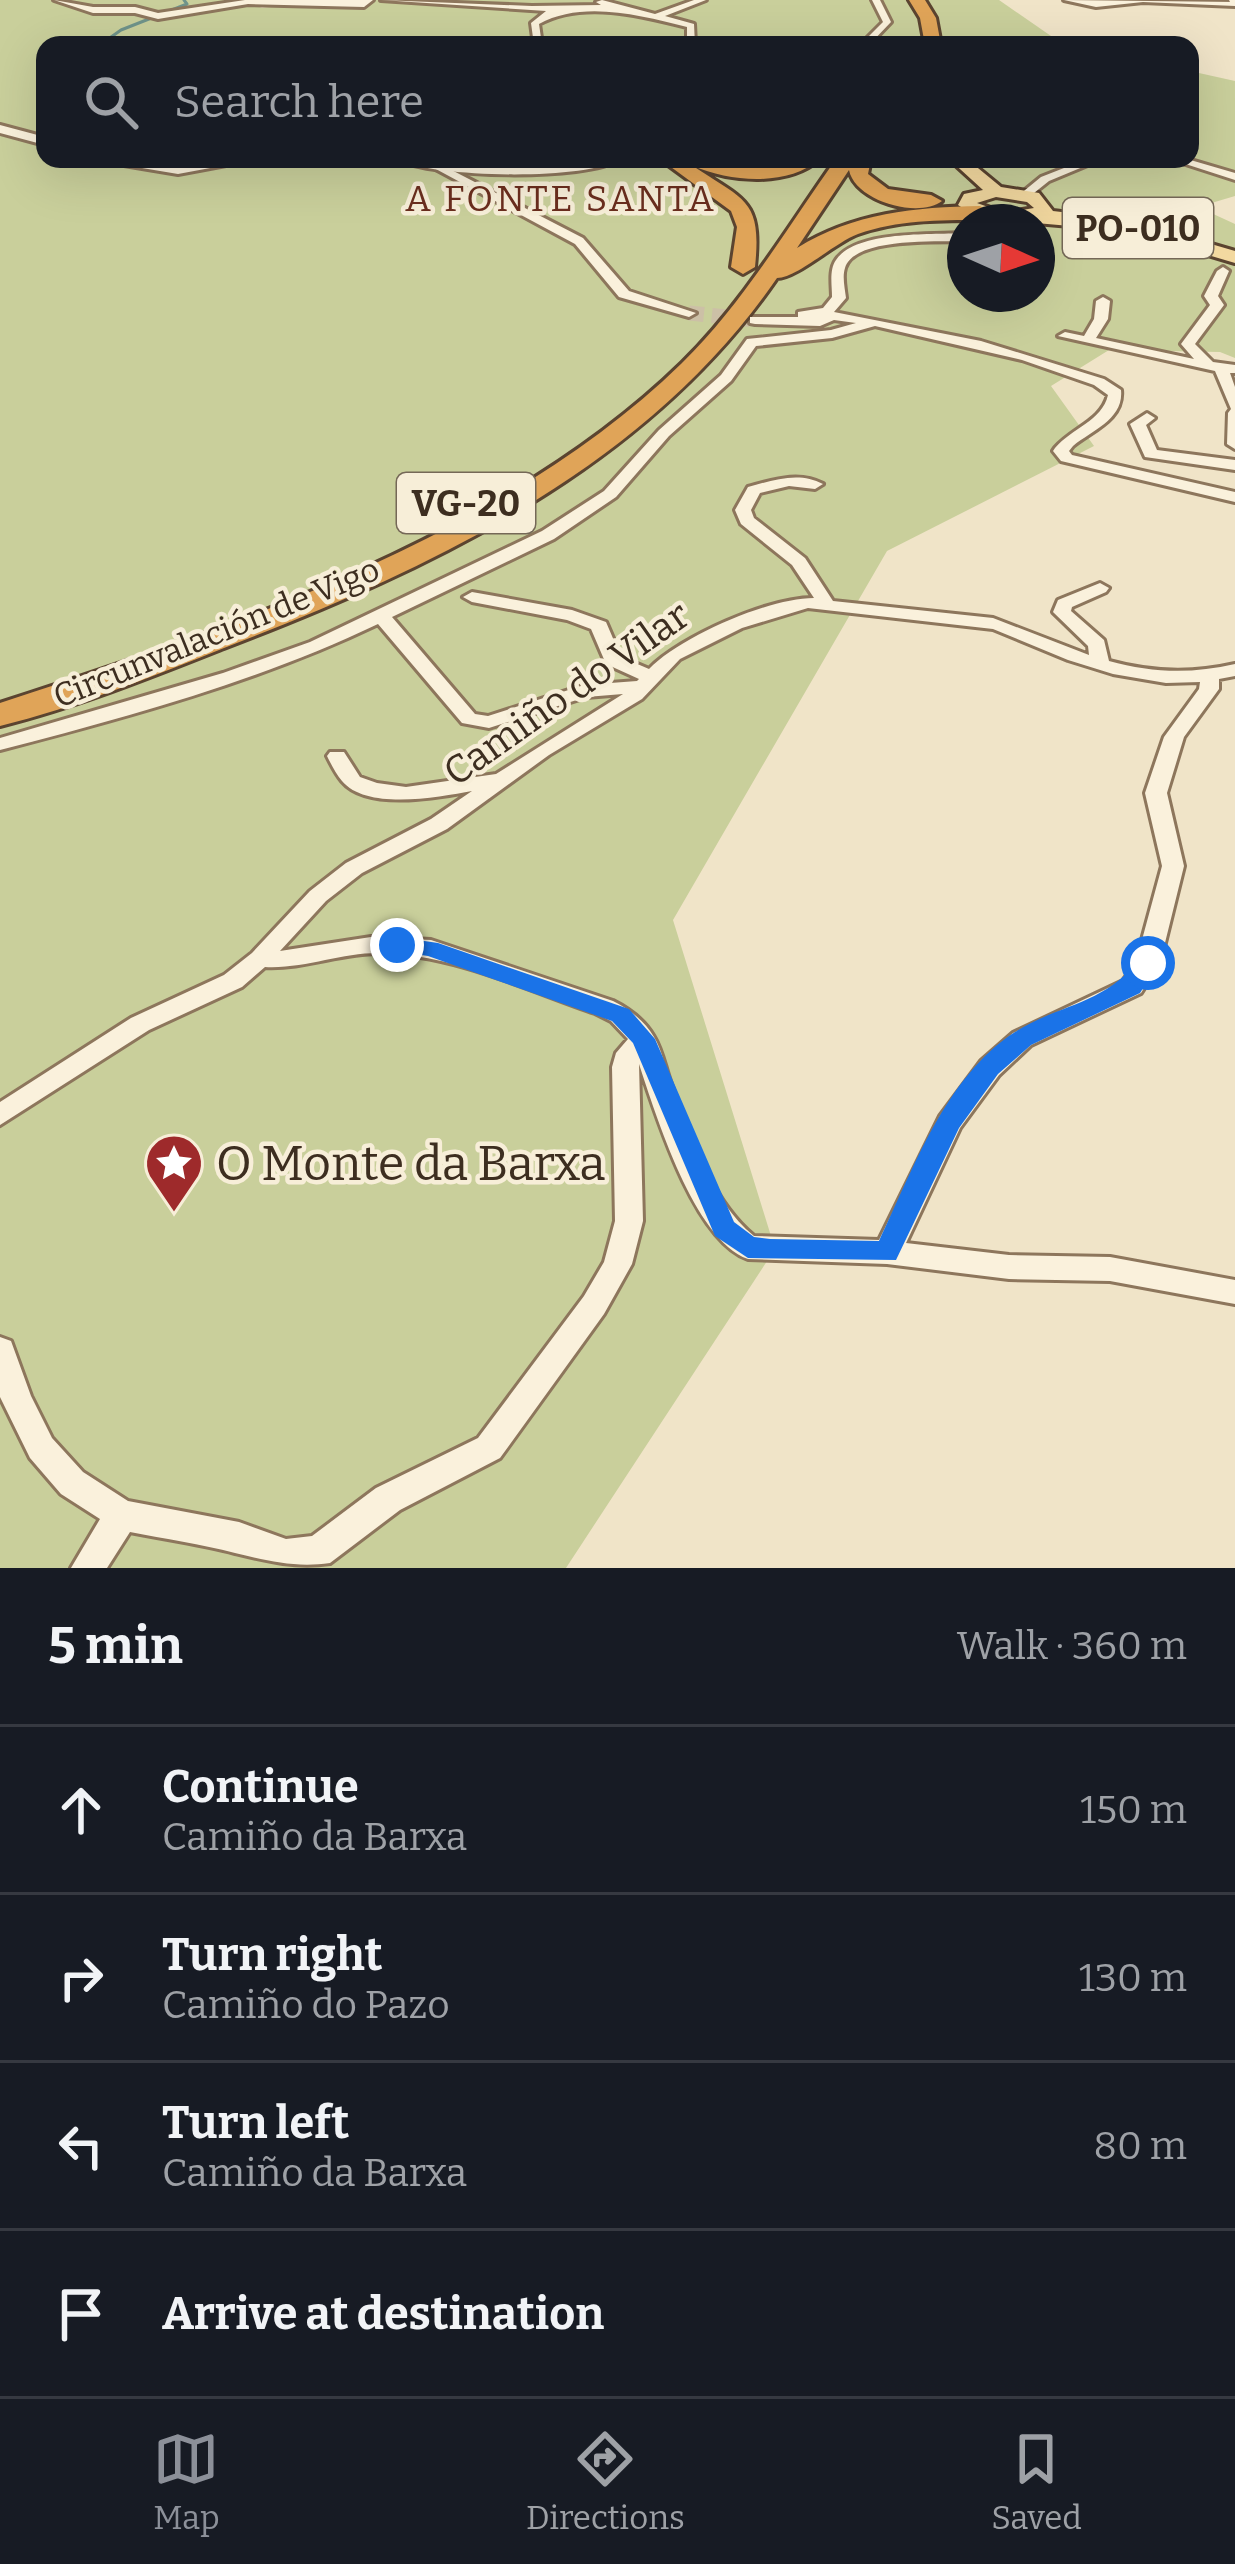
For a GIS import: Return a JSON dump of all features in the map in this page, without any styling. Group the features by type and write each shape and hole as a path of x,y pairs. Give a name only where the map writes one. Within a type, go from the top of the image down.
{"highway":[{"path":"901,0 911,28"},
{"path":"917,0 928,18 930,36"},
{"path":"683,168 740,208 748,226 743,267"},
{"path":"719,168 760,172 790,168"},
{"name":"Circunvalación de Vigo","path":"0,693 272,596 467,503 583,432 678,348 817,168"},
{"name":"Circunvalación de Vigo","path":"0,715 195,648 418,550 512,499 595,446 670,390 709,349 840,168"},
{"path":"861,168 860,180 878,192 947,204"},
{"path":"709,349 725,340 776,278 814,244 887,220 947,211"}],"main road":[{"path":"968,168 997,192 1035,204"},
{"path":"978,204 997,192"},
{"name":"PO-010","path":"1055,209 1130,226 1231,259"}],"street":[{"path":"58,0 93,10 135,10 158,16 248,2 364,5 369,0"},
{"path":"385,0 555,9 613,7"},
{"path":"480,4 495,0"},
{"path":"595,0 691,26 691,36"},
{"path":"651,17 702,0"},
{"path":"873,36 887,22 876,0"},
{"path":"1068,0 1096,5 1143,0 1235,1"},
{"path":"540,36 535,23 555,9"},
{"path":"0,129 36,139"},
{"path":"1199,166 1235,176"},
{"path":"442,168 579,241 623,294 689,313"},
{"path":"538,168 590,168"},
{"path":"1035,204 1039,182 1074,168"},
{"path":"829,314 839,298 839,268 849,254 890,242 947,238"},
{"path":"1231,259 1211,296 1216,305 1189,339 1190,348 1222,368 1235,410 1235,444"},
{"path":"1089,338 1101,320 1103,301"},
{"path":"754,320 805,318 808,311 829,314 1048,361 1097,378 1116,393 1116,404 1069,439 1061,451 1066,458 1235,497"},
{"path":"0,744 230,677 382,618 509,556 593,507 664,433 726,378 752,342 832,334 876,322"},
{"path":"1065,336 1222,368"},
{"path":"1147,418 1138,424 1151,454 1235,465"},
{"path":"814,484 788,481 759,488 749,494 743,510 747,520 812,576 827,605"},
{"path":"1100,588 1064,604 1062,612 1097,644 1100,662"},
{"path":"472,597 572,615 599,626 614,660 644,682"},
{"name":"Camiño do Vilar","path":"260,959 318,896 354,868 439,824 501,784 542,751 634,695 674,656 735,624 794,604 993,624 1021,630 1054,649 1169,679 1223,674"},
{"path":"382,618 458,709 476,722 603,687 644,682"},
{"path":"887,1252 949,1124 990,1068 1022,1039 1132,987 1148,963 1173,866 1156,793 1174,737 1223,674"},
{"path":"338,756 352,782 391,795 454,791 489,781 501,784"},
{"path":"0,1115 140,1024 233,981 260,959 292,960 371,945 430,948 620,1015 643,1039 711,1207 732,1239 770,1250 887,1252 1009,1267 1110,1268 1235,1292"},
{"path":"0,1350 8,1402 72,1483 122,1515 239,1538 297,1562 338,1539 388,1499 489,1448 594,1305 618,1264 629,1221 631,1136 625,1066 629,1053 643,1039"},
{"path":"88,1568 122,1515"}],"green space":[{"path":"0,0 244,0 262,8 335,0 999,0 1051,36 36,36 36,168 1199,168 1199,73 1235,81 1235,196 1198,207 1235,224 1235,358 1220,352 1109,350 1051,386 1094,446 887,551 673,920 775,1249 566,1568 0,1568"}],"waterway":[{"path":"112,36 187,4 184,0"}],"tunnel":[{"path":"689,313 755,320"}],"place":[{"name":"O Monte da Barxa","path":"174,1214"}],"district":[{"name":"A FONTE SANTA","path":"561,198"}],"route":[{"path":"397,945 430,948 604,1007 632,1024 643,1039 724,1229 748,1247 770,1250 887,1252 898,1221 949,1124 990,1068 1022,1039 1117,997 1132,987 1148,963"}]}
